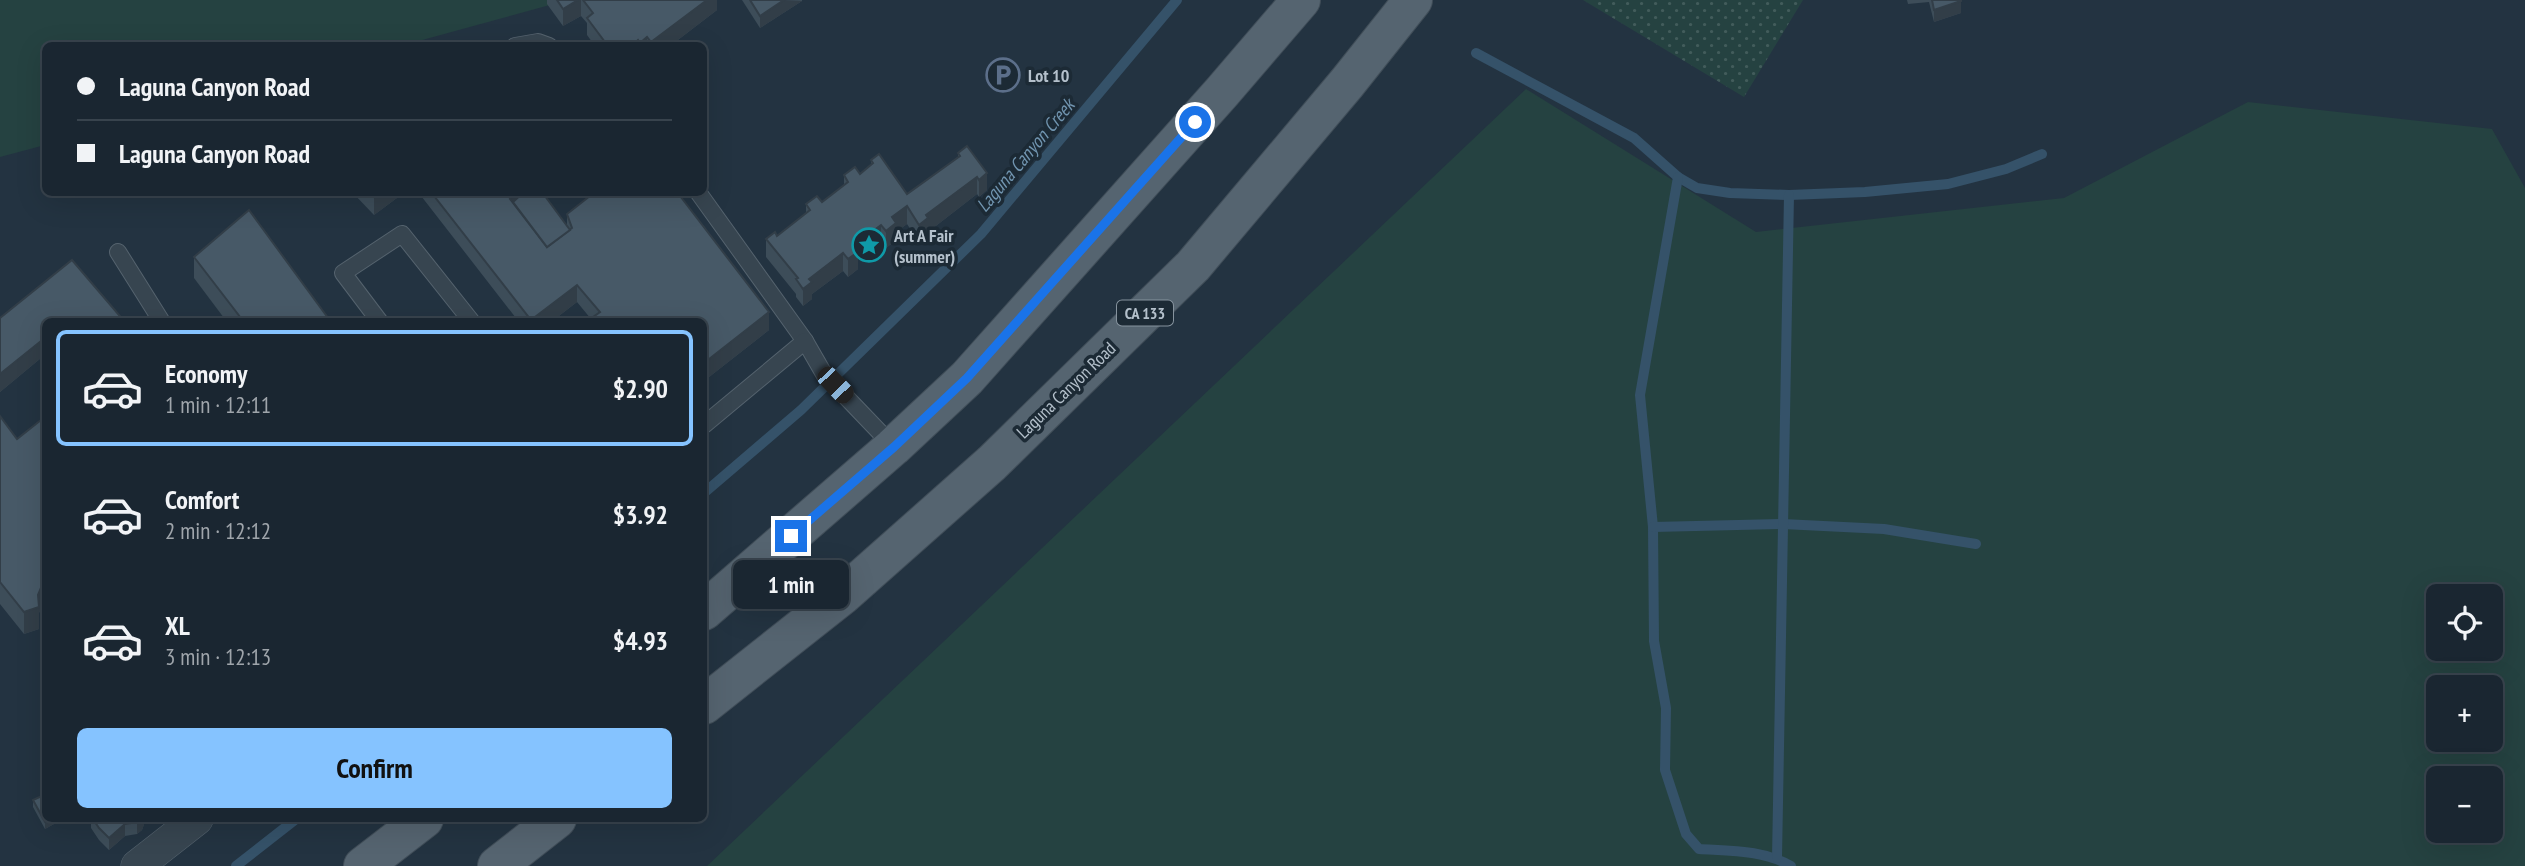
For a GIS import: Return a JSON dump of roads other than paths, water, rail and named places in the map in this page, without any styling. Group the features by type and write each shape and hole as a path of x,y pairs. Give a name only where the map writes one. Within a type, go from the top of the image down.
{"main road":[{"path":"707,608 894,447 967,378 1301,0"},
{"name":"Laguna Canyon Road","path":"707,703 843,595 992,463 1193,266 1413,0"},
{"path":"363,866 420,822"},
{"path":"497,866 553,822"}],"street":[{"path":"136,866 193,822"}],"lane":[{"path":"701,196 805,341 824,374 894,447"},
{"path":"377,318 343,273 402,234 469,318"},
{"path":"118,252 159,318"},
{"path":"707,423 805,341"}],"waterway":[{"name":"Laguna Canyon Creek","path":"707,490 801,410 981,234 1177,0"},
{"path":"1476,53 1634,138 1678,177 1697,188 1730,193 1789,195 1865,192 1948,184 2006,169 2042,154"},
{"path":"1678,177 1640,395 1653,527 1654,641 1666,708 1665,770 1686,834 1699,849 1758,854 1791,866"},
{"path":"1777,858 1789,195"},
{"path":"1653,527 1783,524 1884,529 1976,544"},
{"name":"Laguna Canyon Creek","path":"236,866 292,822"}],"place":[{"name":"Lot 10","path":"1003,75"},
{"name":"Art A Fair (summer)","path":"869,245"}]}
